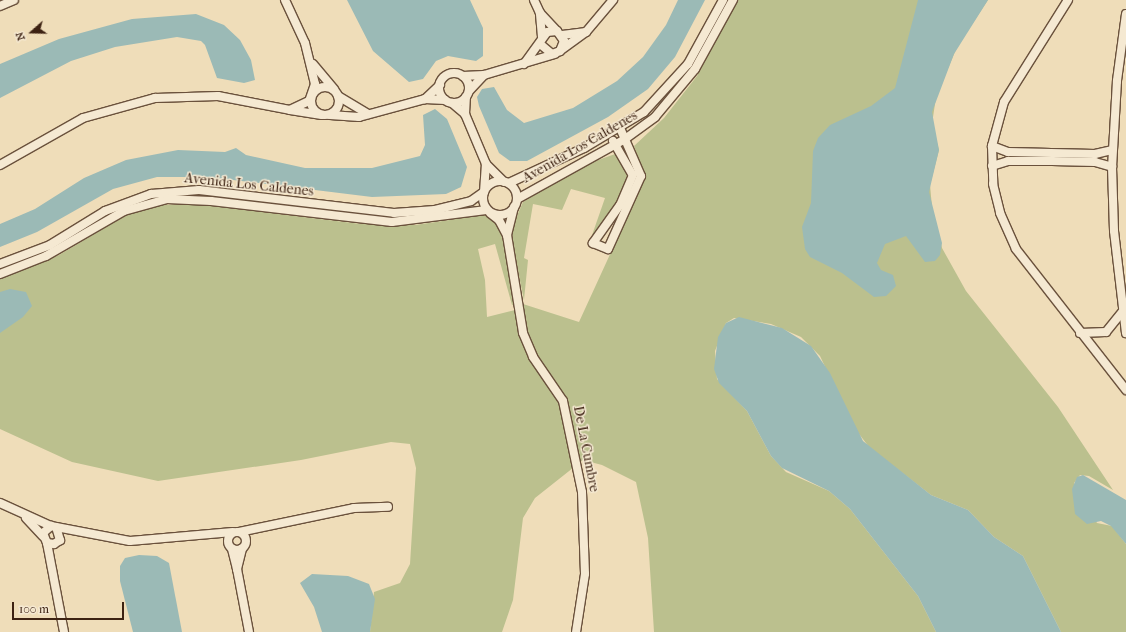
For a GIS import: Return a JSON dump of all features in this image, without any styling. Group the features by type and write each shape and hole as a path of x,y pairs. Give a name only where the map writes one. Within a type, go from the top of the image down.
{"street":[{"path":"0,6 14,0"},
{"path":"285,0 298,22 310,60 315,84 312,95 312,108 326,115"},
{"path":"534,0 540,13 559,33 558,52"},
{"path":"425,99 449,74 463,76 484,75 524,64 558,52 586,32 613,0"},
{"name":"Avenida Los Caldenes","path":"507,182 609,134 644,112 673,84 699,47 723,0"},
{"name":"Avenida Los Caldenes","path":"520,198 625,139 655,117 683,85 733,0"},
{"path":"1068,0 1011,87 992,146 992,166 996,197 1010,237 1080,333 1126,390"},
{"path":"540,13 541,40 544,51 558,52"},
{"path":"1126,14 1112,150 1122,311 1126,333"},
{"path":"524,64 547,32 586,32"},
{"path":"310,60 336,93 337,109 326,115"},
{"path":"0,165 83,118 156,98 218,96 290,110 326,115 368,114 425,99 448,101 467,94 484,75"},
{"path":"463,76 467,94 465,114 486,164 507,182 518,189 520,198 514,207 507,235"},
{"path":"440,85 448,101 465,114"},
{"path":"290,110 304,105 312,95 322,87 336,93 368,114"},
{"path":"609,134 633,175 609,220 593,243 608,249 641,176 620,128"},
{"path":"992,146 1008,156 1095,158 1112,150"},
{"path":"992,166 1008,156"},
{"path":"1095,158 1112,167"},
{"path":"486,164 484,192 481,201 488,211 499,220 507,235"},
{"path":"484,192 493,184 507,182"},
{"name":"Avenida Los Caldenes","path":"0,264 50,245 118,205 167,192 199,190 394,213 452,207 484,192"},
{"name":"Avenida Los Caldenes","path":"0,274 46,256 124,211 167,199 210,201 392,222 488,211"},
{"path":"488,211 505,212 514,207"},
{"path":"609,220 619,226"},
{"name":"De La Cumbre","path":"507,235 523,333 533,357 563,401 582,492 585,574 576,632"},
{"path":"1080,333 1106,332 1122,311"},
{"path":"0,503 54,526 130,541 236,532 354,508 388,507"},
{"path":"21,513 45,540 51,554 64,632"},
{"path":"230,548 244,546 268,525"},
{"path":"45,540 54,526"},
{"path":"51,554 58,540 54,526"},
{"path":"45,540 58,540 80,532"},
{"path":"236,532 246,538 237,569"},
{"path":"236,532 228,537 237,569 249,632"},
{"path":"204,535 218,537 230,548"}],"green space":[{"path":"738,0 988,0 957,47 936,97 932,124 939,150 930,185 932,207 942,248 966,291 1058,407 1113,490 1089,476 1080,475 1074,483 1097,523 1112,526 1126,544 1126,632 1061,632 1023,556 994,537 968,510 931,495 869,447 853,426 820,356 801,337 771,324 734,318 726,323 715,351 717,379 747,411 771,456 786,472 829,491 850,509 918,596 936,632 654,632 648,538 636,482 602,465 583,460 535,498 523,518 513,600 502,632 370,632 374,592 400,583 410,564 416,468 410,444 391,442 301,460 158,481 72,462 0,429 0,278 59,255 128,214 162,205 195,204 361,224 415,225 484,215 499,225 504,236 515,304 512,305 495,244 478,249 485,280 487,317 523,308 523,304 579,322 645,178 634,146 664,118 697,76"},
{"path":"618,153 630,173 617,202 591,238 605,198 571,189 562,210 533,204 524,258 528,260 524,300 512,242 513,225 523,202 584,165"}],"water":[{"path":"347,0 470,0 483,28 483,56 476,61 448,56 436,61 423,79 409,82 373,51"},
{"path":"678,0 705,0 675,57 648,89 608,117 527,161 510,161 499,153 479,106 477,97 482,89 494,87 507,110 524,123 573,108 617,81 643,57 666,25"},
{"path":"918,0 988,0 954,54 932,112 939,150 929,192 942,243 940,255 935,261 925,262 906,236 885,244 877,263 881,270 893,275 896,286 886,296 874,297 842,273 810,257 805,249 802,227 811,203 813,151 818,138 830,125 871,106 895,88"},
{"path":"196,14 224,25 240,40 251,60 255,80 244,83 217,78 205,45 201,41 177,37 115,47 71,61 0,98 0,64 59,39 132,19"},
{"path":"435,109 447,119 467,167 461,187 446,194 372,197 208,177 157,177 113,189 37,232 0,247 0,224 35,209 84,178 126,160 178,150 225,152 236,148 246,155 305,168 372,168 420,156 425,145 423,115"},
{"path":"10,289 26,292 32,306 23,317 0,333 0,292"},
{"path":"739,317 782,328 811,346 830,373 863,441 931,495 968,510 994,537 1023,556 1061,632 936,632 918,596 850,509 829,491 782,468 771,456 747,411 719,383 714,369 718,337 726,323"},
{"path":"1083,475 1126,500 1126,544 1111,526 1101,521 1087,524 1075,514 1072,489 1077,477"},
{"path":"139,555 157,556 169,563 182,632 133,632 120,581 120,566 125,558"},
{"path":"312,574 348,576 369,584 375,599 370,632 322,632 314,607 300,583"}]}
